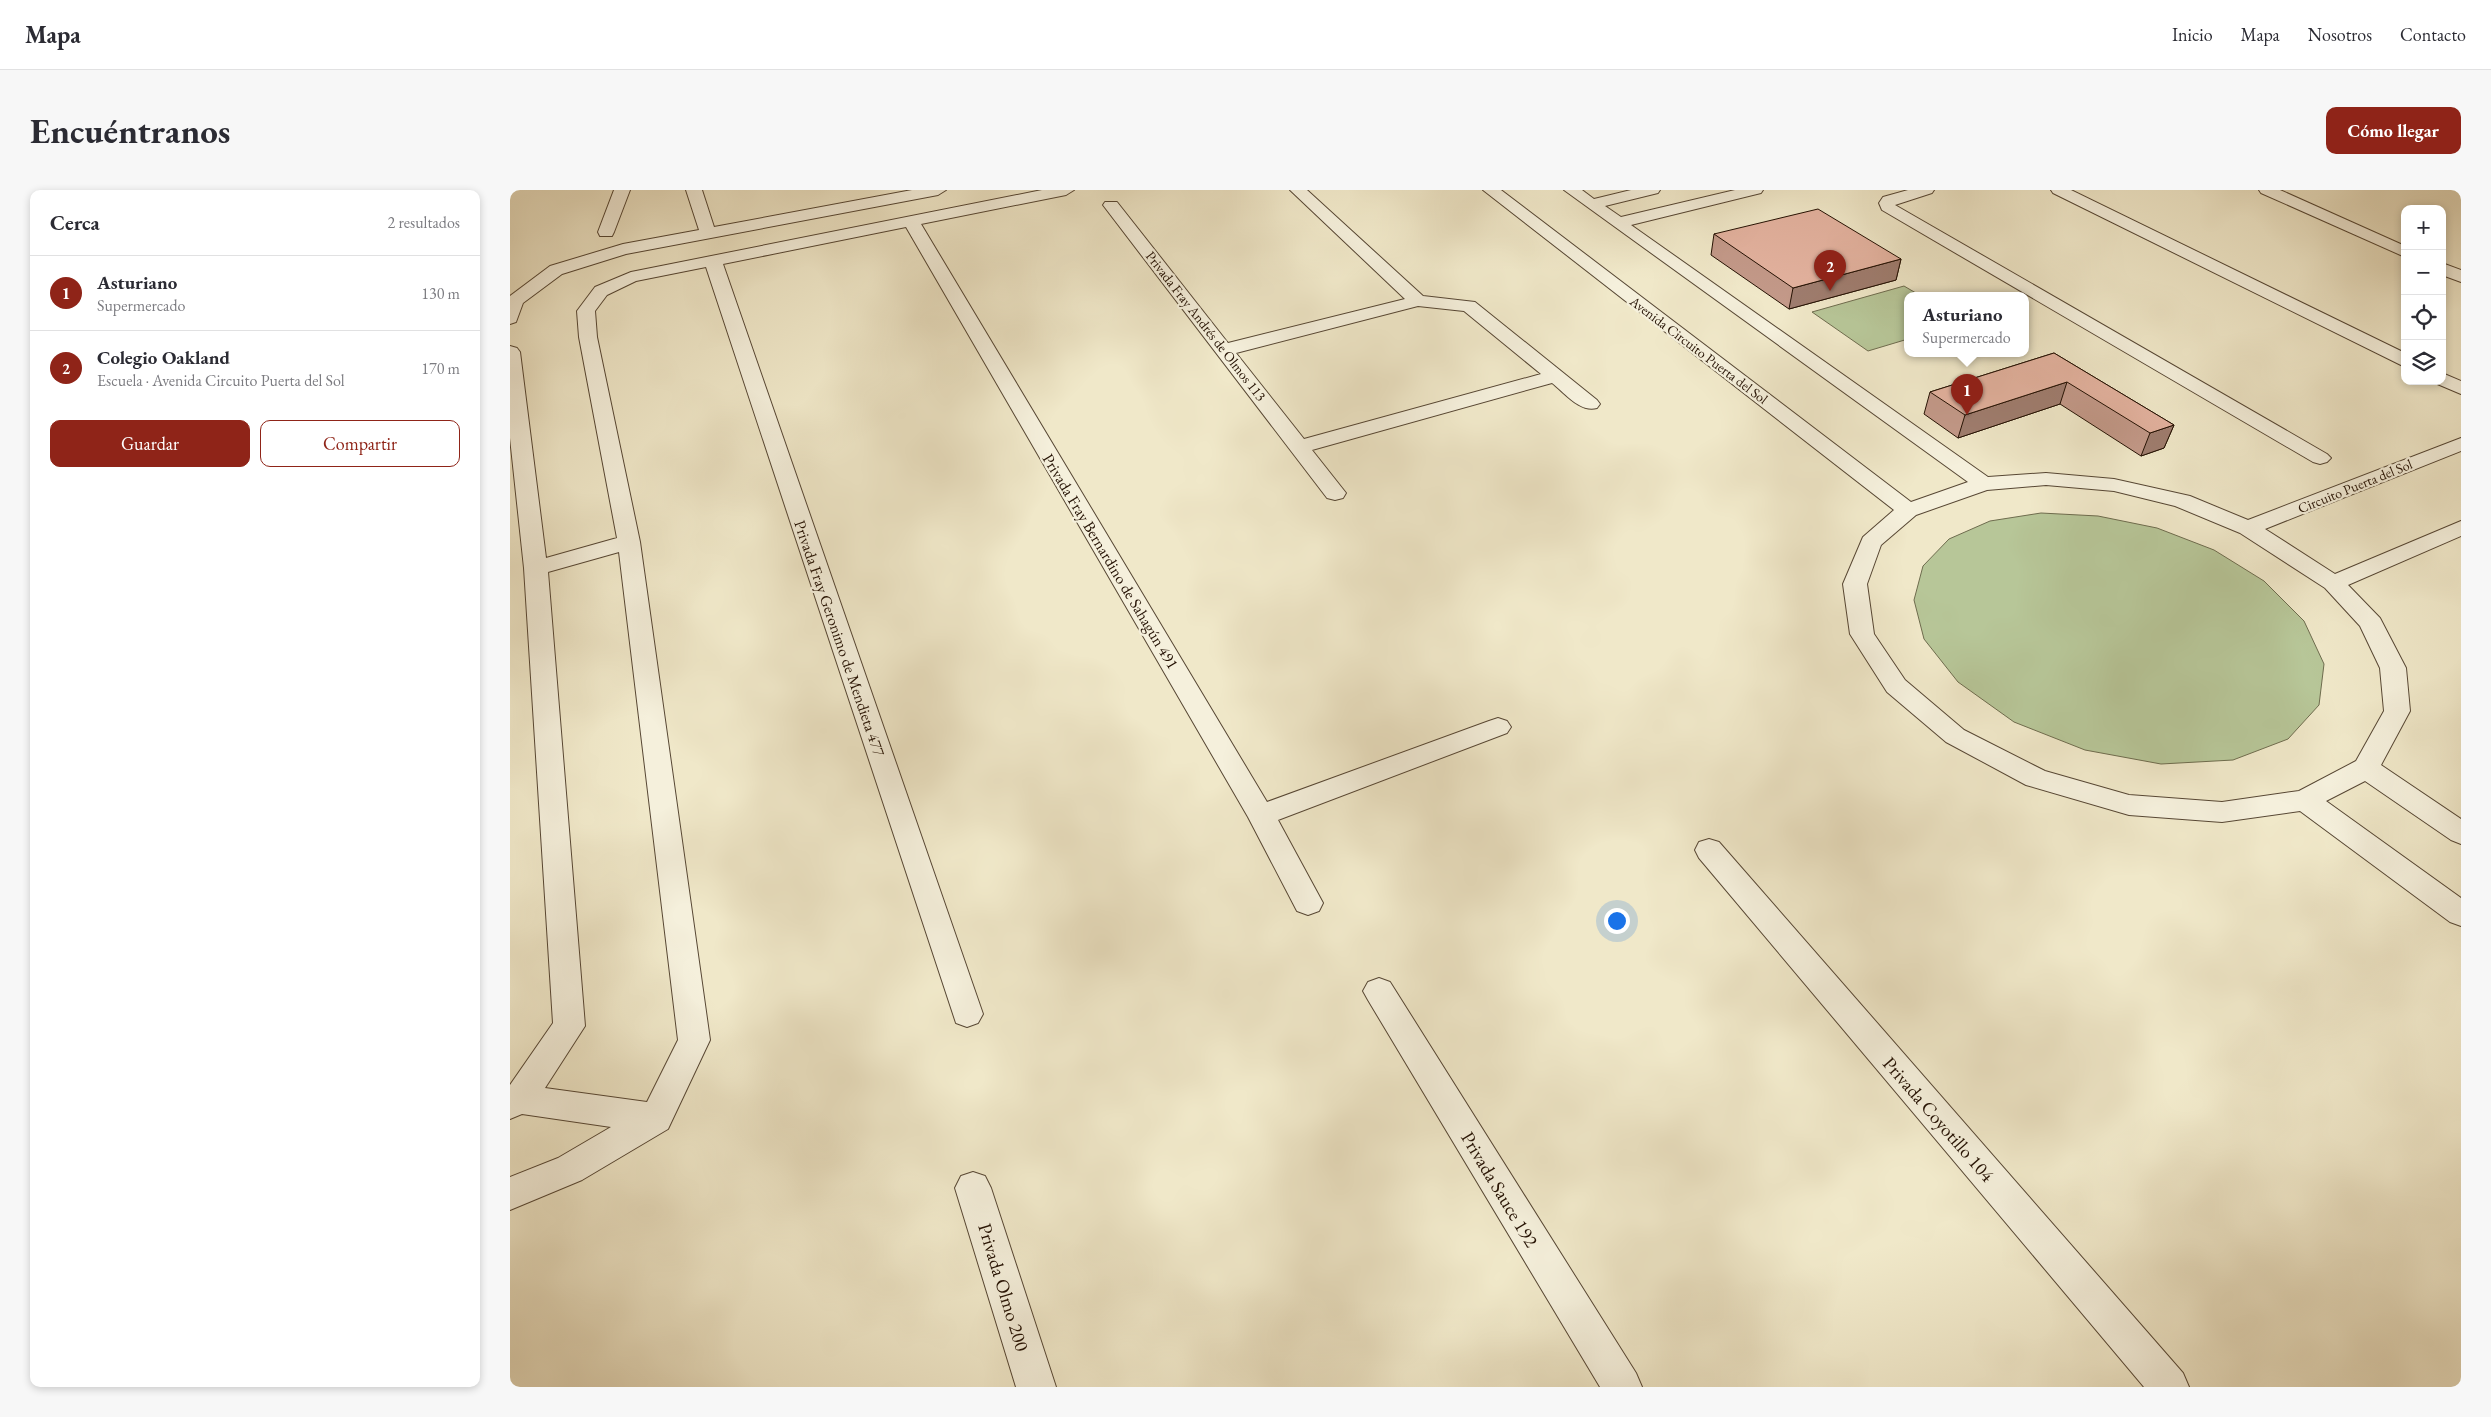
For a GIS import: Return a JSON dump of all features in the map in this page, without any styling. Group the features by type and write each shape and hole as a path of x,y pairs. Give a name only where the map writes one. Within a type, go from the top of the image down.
{"street":[{"path":"606,232 622,190"},
{"path":"694,190 708,233"},
{"path":"510,318 515,300 556,270 623,249 938,190"},
{"path":"510,1194 570,1169 656,1118 694,1040 628,542 588,336 586,312 600,291 631,277 1066,190"},
{"path":"1298,190 1418,301"},
{"name":"Avenida Circuito Puerta del Sol","path":"1491,190 1908,510"},
{"path":"1572,190 1984,484"},
{"path":"1592,204 1652,190"},
{"path":"1618,223 1755,190"},
{"path":"1926,190 1889,200 1886,204 1888,207 2320,458"},
{"path":"2059,190 2401,358"},
{"path":"2267,190 2401,250"},
{"name":"Privada Fray Andrés de Olmos 113","path":"1111,205 1336,493"},
{"name":"Privada Fray Bernardino de Sahagún 491","path":"911,221 1261,815 1308,903"},
{"name":"Privada Fray Geronimo de Mendieta 477","path":"713,261 967,1014"},
{"path":"2446,270 2461,277"},
{"path":"1224,350 1418,301 1469,306 1590,404"},
{"path":"510,352 536,568 569,1026 515,1102 656,1118"},
{"path":"1300,447 1554,376"},
{"path":"2446,381 2461,388"},
{"name":"Circuito Puerta del Sol","path":"2248,528 2461,444"},
{"path":"2046,480 2114,485 2182,502 2248,528 2333,583 2371,623 2393,668 2397,711 2366,768 2305,800 2222,812 2129,805 2036,778 1955,736 1896,686 1862,634 1855,584 1871,542 1908,510 1984,484 2046,480"},
{"path":"2333,583 2461,528"},
{"path":"536,568 628,542"},
{"path":"1261,815 1498,727"},
{"path":"2366,768 2461,833"},
{"path":"2305,800 2461,914"},
{"name":"Privada Coyotillo 104","path":"1709,850 2169,1387"},
{"name":"Privada Sauce 192","path":"1379,991 1622,1387"},
{"name":"Privada Olmo 200","path":"973,1188 1036,1387"}],"green space":[{"path":"1904,286 1914,292 1904,292 1904,340 1868,351 1812,312"},
{"path":"2041,513 2098,516 2157,528 2214,550 2264,581 2304,621 2324,664 2319,705 2288,739 2233,760 2161,764 2085,750 2014,722 1958,682 1924,639 1914,600 1923,566 1949,539 1990,521"}],"building":[{"path":"1818,209 1901,259 1793,288 1714,234"},
{"path":"2054,353 2174,425 2150,433 2067,382 1965,415 1930,392"}],"place":[{"name":"Colegio Oakland","path":"1830,291"},
{"name":"Asturiano","path":"1967,415"}]}
